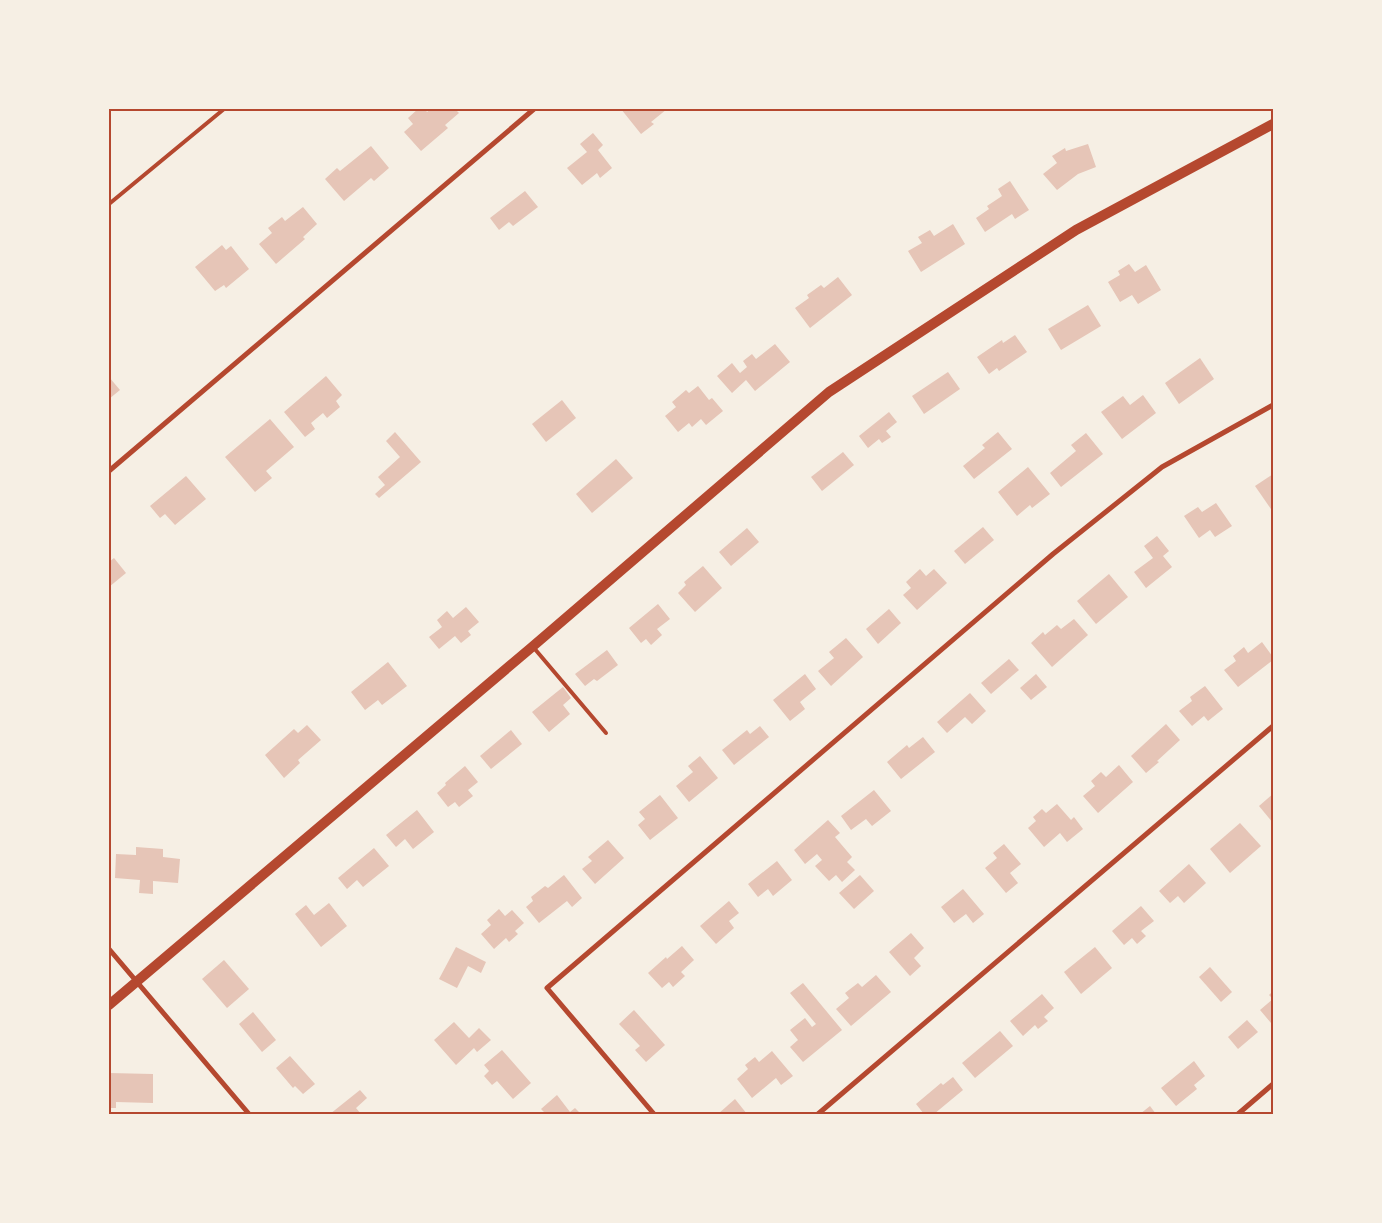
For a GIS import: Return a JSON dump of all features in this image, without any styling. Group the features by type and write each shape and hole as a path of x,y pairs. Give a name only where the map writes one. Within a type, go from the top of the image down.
{"main road":[{"path":"109,1005 532,647 829,392 1076,230 1273,124"}],"street":[{"path":"109,472 534,109"},
{"path":"654,1114 546,988 1053,554 1162,467 1273,405"},
{"path":"818,1114 1273,726"},
{"path":"109,950 249,1114"},
{"path":"1238,1114 1273,1084"}],"lane":[{"path":"109,204 224,109"},
{"path":"532,647 606,733"}],"building":[{"path":"418,109 425,109 427,112 431,109 455,109 459,113 445,125 448,128 421,151 404,132 413,124 408,118"},
{"path":"621,109 667,109 651,122 654,124 641,134"},
{"path":"593,133 603,145 598,150 612,168 600,178 597,173 582,185 567,168 587,152 580,144"},
{"path":"1088,144 1096,167 1078,174 1057,190 1043,174 1057,163 1052,156 1065,148 1066,151"},
{"path":"371,146 389,168 374,181 371,178 344,201 325,179 337,168 340,171"},
{"path":"1010,181 1029,210 1015,219 1012,214 985,232 976,218 989,209 987,206 1002,196 998,189"},
{"path":"525,191 538,207 513,226 509,222 499,230 490,218"},
{"path":"303,207 317,224 303,237 305,239 276,264 259,244 272,233 268,228 282,217 285,221"},
{"path":"953,224 965,244 921,272 908,251 922,243 918,237 930,230 934,236"},
{"path":"222,245 226,250 231,246 249,269 226,288 224,285 215,291 195,267"},
{"path":"1129,264 1135,272 1146,265 1161,290 1138,304 1132,295 1120,302 1108,282 1120,275 1118,271"},
{"path":"838,277 852,295 810,328 795,308 809,298 807,295 821,285 824,288"},
{"path":"1088,305 1101,326 1061,350 1048,329"},
{"path":"1015,335 1027,352 999,371 997,368 989,374 977,357 1002,340 1003,343"},
{"path":"775,344 790,362 755,391 746,380 732,393 717,376 732,363 740,373 747,367 743,361 752,354 756,359"},
{"path":"1200,358 1214,379 1179,404 1165,383"},
{"path":"948,372 960,389 924,414 912,396"},
{"path":"326,376 342,395 336,401 340,407 327,418 323,413 311,423 315,429 305,437 284,412"},
{"path":"109,377 120,390 109,399"},
{"path":"698,386 709,400 712,398 723,411 706,425 701,419 692,427 689,423 678,432 665,416 676,407 672,402 686,390 689,393"},
{"path":"1143,395 1156,413 1122,439 1101,412 1123,396 1130,405"},
{"path":"562,400 576,418 546,442 532,424"},
{"path":"889,412 897,422 886,431 891,437 882,443 879,439 868,448 859,436"},
{"path":"270,419 294,447 266,471 272,478 255,492 225,457"},
{"path":"395,432 421,462 379,498 375,494 385,485 378,477 400,457 386,441"},
{"path":"998,432 1012,449 974,479 963,466 985,448 982,445"},
{"path":"1086,433 1103,454 1061,487 1050,473 1076,451 1071,445"},
{"path":"843,452 854,465 822,491 811,477"},
{"path":"616,459 633,478 592,513 576,494"},
{"path":"1028,467 1050,494 1032,508 1030,505 1017,516 998,492"},
{"path":"1273,474 1273,512 1255,486"},
{"path":"186,476 206,499 175,525 165,514 160,518 150,506"},
{"path":"1216,503 1232,526 1215,537 1210,530 1199,538 1184,516 1198,507 1202,512"},
{"path":"983,527 994,540 965,564 954,551"},
{"path":"747,528 759,542 731,566 719,552"},
{"path":"1157,536 1169,551 1163,556 1172,567 1146,588 1134,572 1153,558 1144,546"},
{"path":"114,558 126,573 109,587 109,562"},
{"path":"703,566 722,588 695,612 678,593 686,585 684,582"},
{"path":"920,569 926,576 934,569 947,583 917,610 903,595 911,588 906,582"},
{"path":"1109,574 1128,597 1096,624 1077,601"},
{"path":"658,604 670,619 657,629 662,635 651,645 646,639 641,643 629,628"},
{"path":"466,607 479,622 468,631 471,635 461,643 455,636 439,649 429,637 442,627 437,620 447,611 453,618"},
{"path":"889,609 901,623 878,644 866,629"},
{"path":"1074,619 1088,635 1052,667 1031,643 1043,632 1045,635 1057,625 1061,629"},
{"path":"846,638 863,657 831,686 818,671 834,658 829,652"},
{"path":"1262,642 1273,657 1273,660 1238,687 1224,670 1236,661 1233,656 1244,647 1248,653"},
{"path":"607,650 618,665 597,681 594,679 585,686 575,674"},
{"path":"1009,659 1019,670 991,694 981,683"},
{"path":"388,662 407,686 382,705 378,700 365,710 351,692"},
{"path":"805,674 816,689 800,702 805,709 790,721 773,700"},
{"path":"1036,674 1047,687 1031,700 1020,688"},
{"path":"1205,686 1223,709 1208,721 1204,716 1192,726 1179,711 1192,701 1190,697"},
{"path":"563,687 571,698 563,705 570,714 549,732 532,712"},
{"path":"970,693 986,711 972,724 965,717 947,733 937,722"},
{"path":"1166,724 1180,740 1146,773 1131,756"},
{"path":"307,725 321,740 298,760 300,763 284,778 265,755 294,729 298,733"},
{"path":"760,726 769,737 734,765 722,750 747,730 750,734"},
{"path":"511,730 522,744 491,769 480,756"},
{"path":"923,737 935,752 901,779 887,762 907,745 909,748"},
{"path":"700,756 718,778 689,802 676,786 693,772 688,766"},
{"path":"1119,765 1133,782 1098,813 1083,796 1095,786 1091,781 1101,772 1106,777"},
{"path":"465,766 478,782 468,790 473,796 459,807 455,802 448,807 437,793 446,785 445,783"},
{"path":"874,790 891,811 872,826 866,819 851,830 841,816"},
{"path":"1273,794 1273,823 1259,806"},
{"path":"660,795 678,818 650,840 638,825 645,819 639,812"},
{"path":"1057,804 1071,820 1074,817 1083,829 1067,842 1060,833 1044,847 1028,828 1036,821 1033,817 1042,809 1046,813"},
{"path":"417,810 434,832 413,849 405,839 396,847 386,835"},
{"path":"828,820 840,833 835,837 852,857 847,862 855,870 842,882 836,875 829,881 815,866 822,860 817,854 805,864 794,850"},
{"path":"1240,823 1261,846 1230,873 1210,849"},
{"path":"608,840 624,858 595,884 582,869 592,861 588,857"},
{"path":"1004,844 1021,864 1010,873 1018,883 1006,893 985,868 997,858 993,853"},
{"path":"136,847 163,849 163,857 180,859 178,883 153,881 153,894 139,893 140,880 115,878 116,854 136,855"},
{"path":"374,848 389,866 363,887 357,880 347,889 338,878"},
{"path":"777,861 792,880 773,896 768,889 758,897 748,884"},
{"path":"1189,864 1206,883 1184,903 1178,896 1170,903 1159,891"},
{"path":"564,875 582,898 572,907 567,901 539,923 526,907 533,901 531,897 545,886 548,888"},
{"path":"860,875 874,891 854,909 839,893"},
{"path":"963,889 984,914 973,923 966,914 954,923 941,907"},
{"path":"729,901 739,913 729,921 734,928 716,944 700,926"},
{"path":"329,903 347,926 321,947 295,914 306,905 314,915"},
{"path":"1141,906 1154,921 1141,931 1146,936 1137,944 1132,938 1124,945 1112,931"},
{"path":"499,909 505,916 512,910 524,923 515,931 518,934 509,942 506,938 494,949 481,934 491,925 487,920"},
{"path":"911,933 924,948 914,958 921,966 910,976 889,952"},
{"path":"682,946 694,960 681,972 685,976 673,987 669,982 662,988 648,973"},
{"path":"456,947 486,962 481,973 468,966 457,988 439,979"},
{"path":"1095,947 1112,968 1081,994 1064,972"},
{"path":"224,960 249,989 227,1008 202,979"},
{"path":"1210,967 1232,992 1221,1002 1199,977"},
{"path":"876,975 891,992 851,1026 836,1009 849,998 845,993 858,983 862,987"},
{"path":"803,983 842,1030 803,1062 790,1047 798,1040 790,1030 805,1018 812,1027 816,1024 790,993"},
{"path":"1273,991 1273,999 1269,995"},
{"path":"1042,994 1054,1008 1044,1017 1048,1021 1038,1029 1035,1025 1023,1036 1010,1021"},
{"path":"1273,999 1273,1022 1271,1023 1260,1010"},
{"path":"634,1010 665,1045 646,1062 635,1050 640,1046 619,1024"},
{"path":"253,1012 276,1040 262,1052 239,1024"},
{"path":"1247,1020 1258,1032 1238,1049 1228,1037"},
{"path":"454,1022 469,1038 479,1028 491,1040 477,1052 474,1048 456,1065 434,1040"},
{"path":"1000,1031 1013,1046 975,1078 962,1063"},
{"path":"502,1050 531,1083 513,1099 497,1081 492,1085 484,1076 489,1071 484,1065"},
{"path":"772,1051 793,1076 781,1085 776,1078 752,1098 737,1079 748,1069 745,1065 755,1057 759,1062"},
{"path":"290,1056 315,1084 303,1094 295,1086 293,1088 276,1068"},
{"path":"1194,1061 1205,1076 1194,1085 1197,1089 1176,1106 1161,1088"},
{"path":"109,1073 153,1074 153,1103 116,1102 116,1108 109,1108"},
{"path":"953,1077 963,1090 934,1114 924,1114 916,1104 941,1083 943,1085"},
{"path":"360,1090 367,1098 356,1108 361,1114 330,1114"},
{"path":"557,1095 570,1112 575,1108 581,1114 546,1114 541,1109"},
{"path":"735,1099 747,1114 718,1114"},
{"path":"1150,1106 1156,1114 1140,1114"}]}
